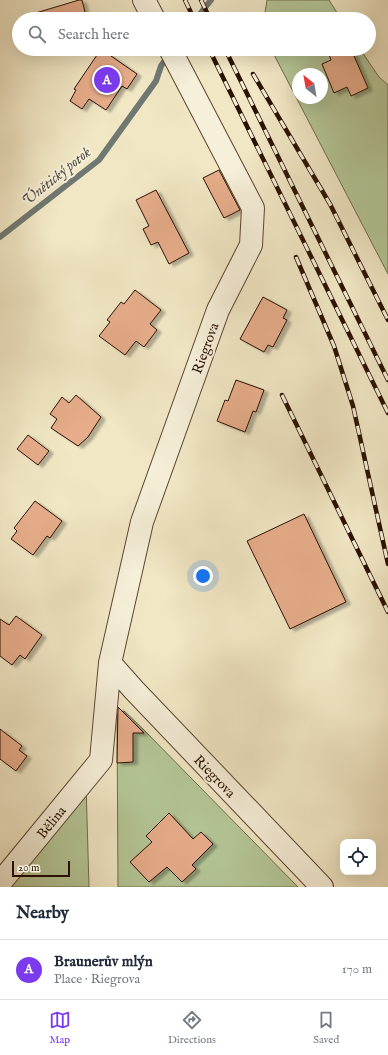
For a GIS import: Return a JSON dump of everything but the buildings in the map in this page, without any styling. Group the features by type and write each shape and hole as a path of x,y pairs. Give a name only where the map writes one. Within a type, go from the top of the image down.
{"street":[{"path":"144,0 150,12"},
{"name":"Riegrova","path":"101,760 110,663 142,522 218,310 251,245 253,208 174,56"},
{"name":"Riegrova","path":"110,663 322,887"},
{"name":"Bělina","path":"0,883 101,760"}],"green space":[{"path":"267,0 329,0 337,12 265,12"},
{"path":"275,56 365,56 379,77 388,85 388,274 300,104 328,104 328,68 292,68 292,89"},
{"path":"124,711 298,887 118,887 117,715"},
{"path":"86,784 89,887 0,887"}],"waterway":[{"name":"Únětický potok","path":"202,12 211,0"},
{"name":"Únětický potok","path":"0,237 99,160 156,81 161,66 168,56"}],"railway":[{"path":"185,0 191,12"},
{"path":"201,0 207,12"},
{"path":"212,56 388,413"},
{"path":"228,56 388,380"},
{"path":"253,74 330,204 388,320"},
{"path":"296,257 334,346 353,406 388,564"},
{"path":"282,395 388,612"}],"place":[{"name":"Braunerův mlýn","path":"107,80"}]}
